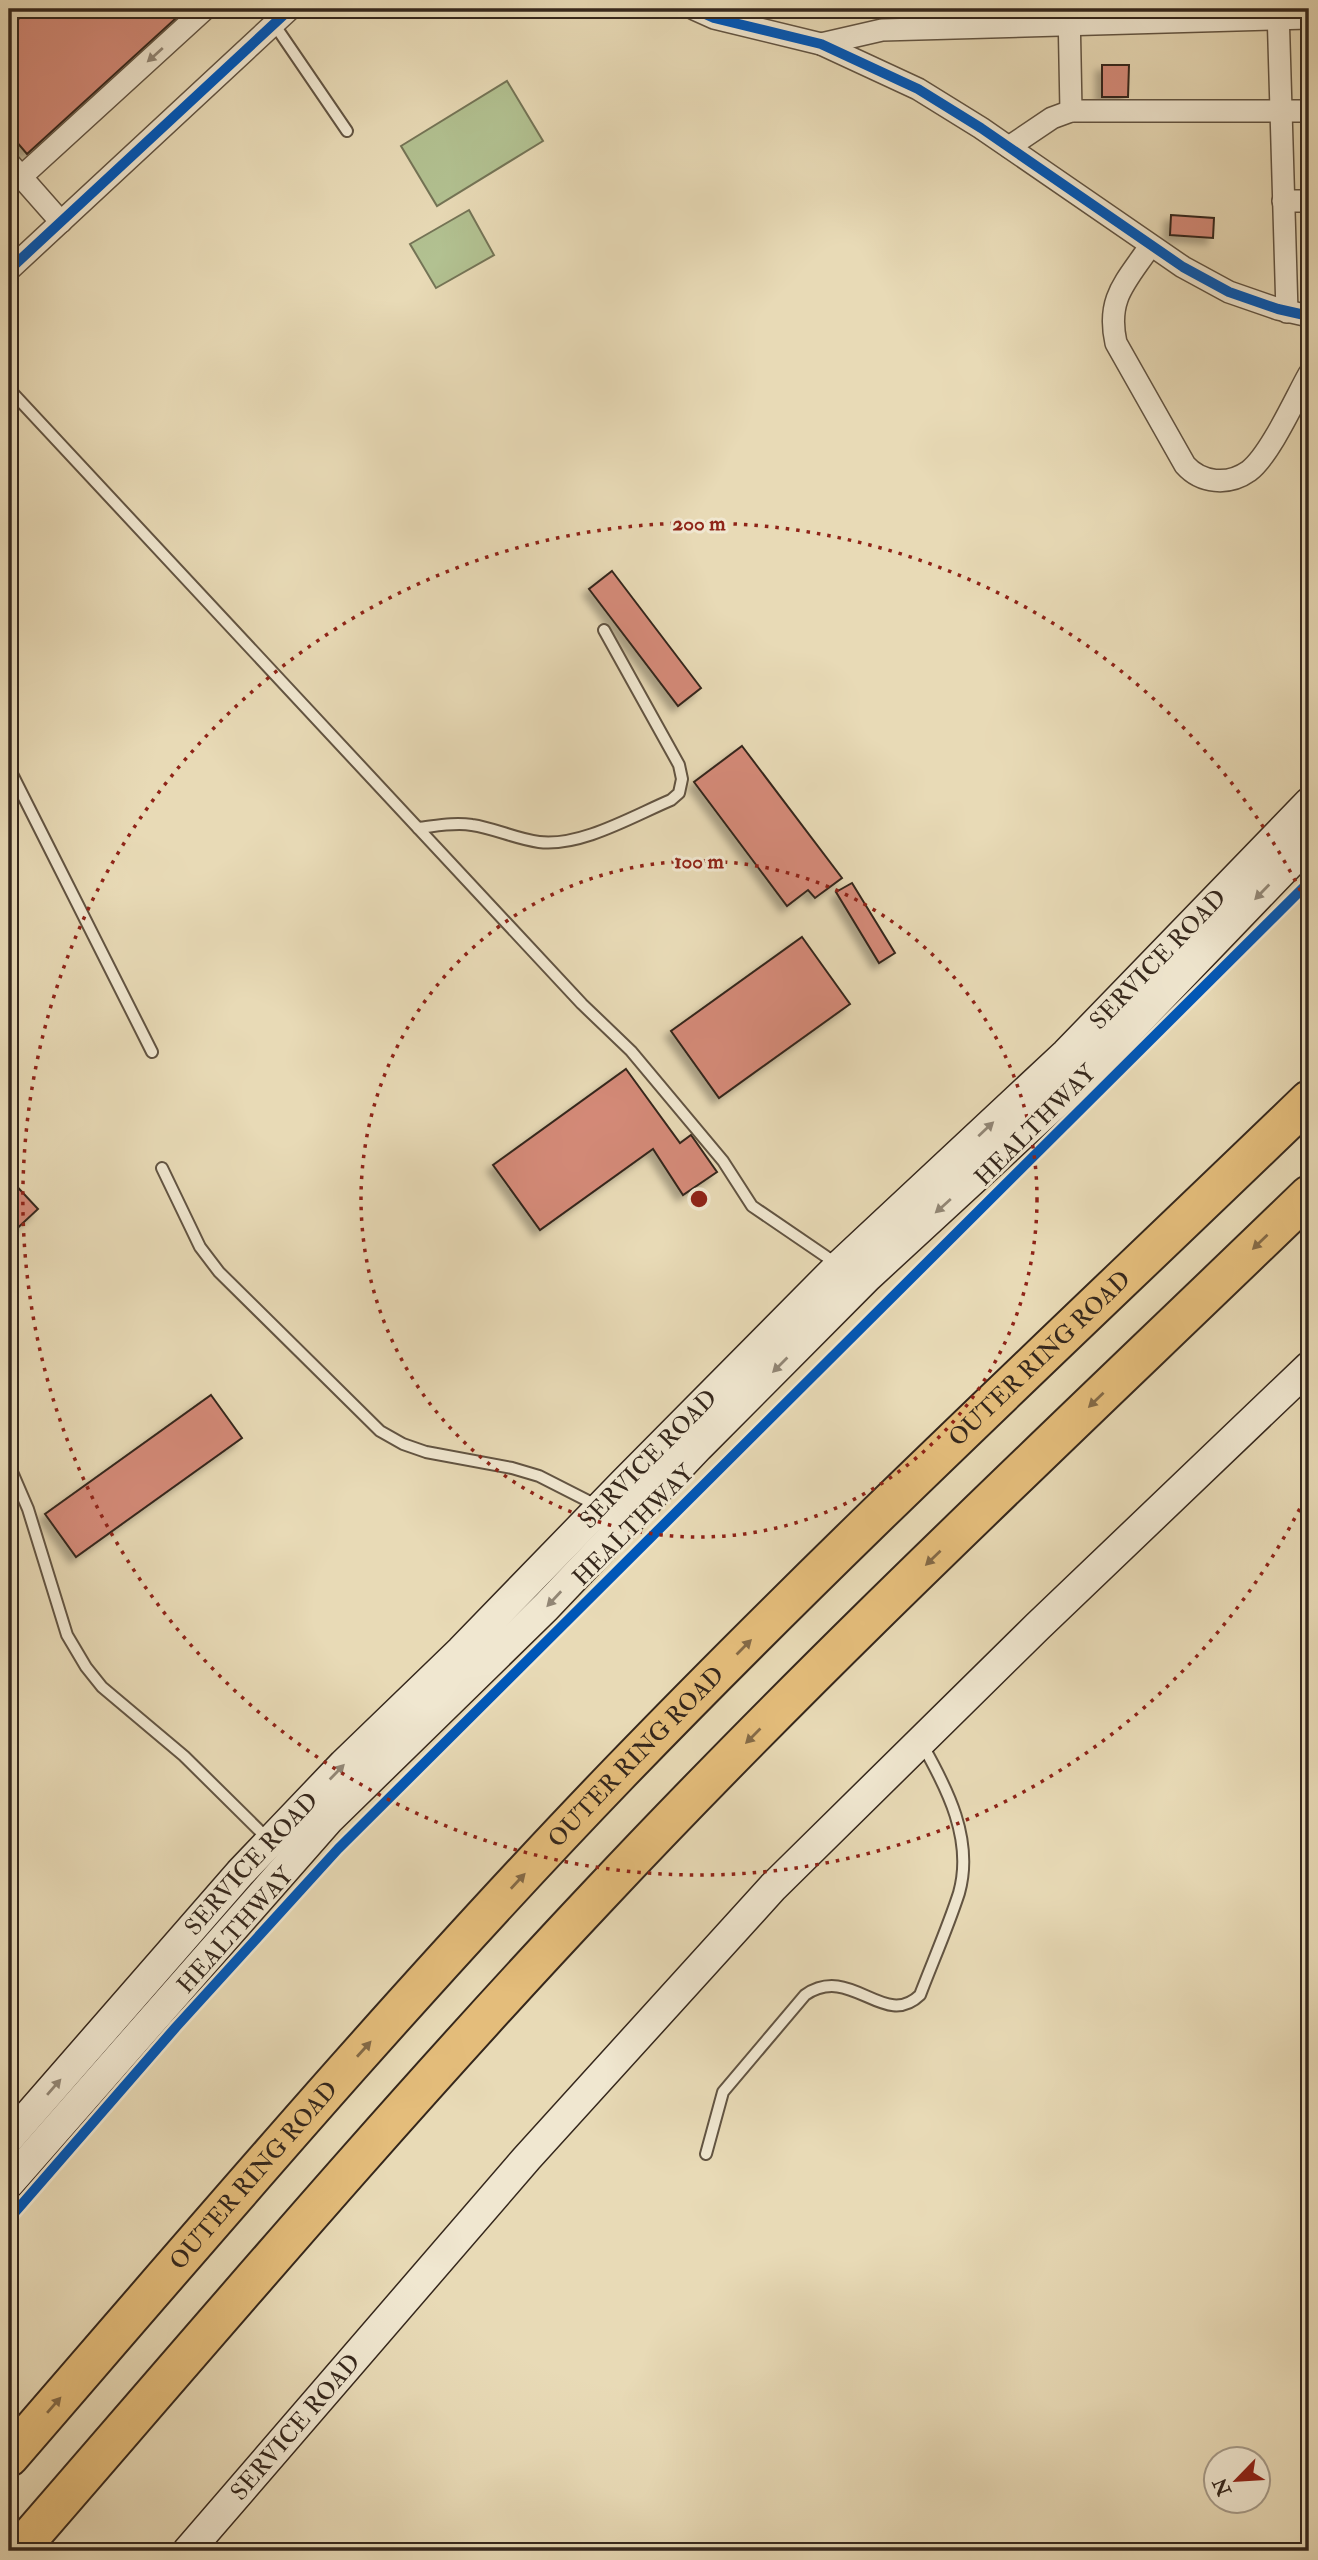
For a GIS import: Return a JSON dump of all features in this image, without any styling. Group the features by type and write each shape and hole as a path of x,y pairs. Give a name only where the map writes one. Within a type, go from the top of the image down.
{"highway":[{"name":"OUTER RING ROAD","path":"9,2457 402,2007 620,1772 838,1554 1309,1100"},
{"path":"18,2551 401,2111 599,1895 877,1612 1309,1195"}],"main road":[{"name":"SERVICE ROAD","path":"9,2138 270,1841 344,1764 461,1651 839,1266 1066,1054 1309,803"},
{"path":"9,2183 328,1820 547,1608 698,1447 858,1286 1084,1077 1309,843"},
{"name":"SERVICE ROAD","path":"188,2551 527,2158 773,1887 1037,1627 1309,1367"}],"street":[{"path":"61,222 14,170 205,9"},
{"path":"9,270 290,9"},
{"path":"702,11 821,44 918,89 1009,147 1150,246 1229,292 1287,312 1309,316"},
{"path":"821,44 882,30 1070,17 1278,13 1309,18"},
{"path":"1278,13 1287,312"},
{"path":"1070,17 1071,111"},
{"path":"1009,147 1052,118 1071,111 1309,111"},
{"path":"1283,201 1309,201"},
{"path":"1150,246 1118,294 1112,323 1116,343 1185,465 1194,475 1211,481 1231,479 1248,471 1263,455 1309,374"}],"lane":[{"path":"274,24 347,131"},
{"path":"9,389 582,1004 631,1051 723,1161 751,1206 839,1266"},
{"path":"418,828 472,825 540,842 565,841 614,824 671,800 680,793 682,779 678,765 604,630"},
{"path":"9,768 152,1052"},
{"path":"162,1168 200,1247 219,1272 380,1431 403,1444 426,1452 512,1468 539,1476 600,1507"},
{"path":"9,1465 28,1509 67,1635 86,1667 102,1687 184,1756 270,1841"},
{"path":"706,2154 723,2092 805,1995 826,1984 841,1985 890,2006 901,2007 920,1995 959,1892 963,1868 962,1843 955,1813 945,1783 921,1741"}],"green space":[{"path":"507,81 543,141 437,206 401,146"},
{"path":"469,210 494,255 436,288 410,244"}],"building":[{"path":"24,9 186,9 27,154 9,133 9,24 18,20"},
{"path":"1102,65 1129,65 1128,97 1102,97"},
{"path":"1171,215 1214,218 1213,238 1170,235"},
{"path":"612,571 701,688 678,706 589,589"},
{"path":"742,746 842,878 815,898 808,890 787,906 694,782"},
{"path":"852,883 895,953 879,963 836,892"},
{"path":"802,937 850,1004 719,1098 671,1031"},
{"path":"626,1069 680,1143 691,1135 717,1172 683,1195 653,1149 540,1230 493,1165"},
{"path":"9,1178 38,1209 9,1236"},
{"path":"211,1395 242,1438 76,1557 45,1514"}],"cycle path":[{"path":"9,270 290,9"},
{"path":"694,9 714,18 821,44 918,89 981,128 1183,267 1229,292 1278,309 1309,316"},
{"name":"HEALTHWAY","path":"9,2219 176,2027 338,1849 1309,882"}]}
